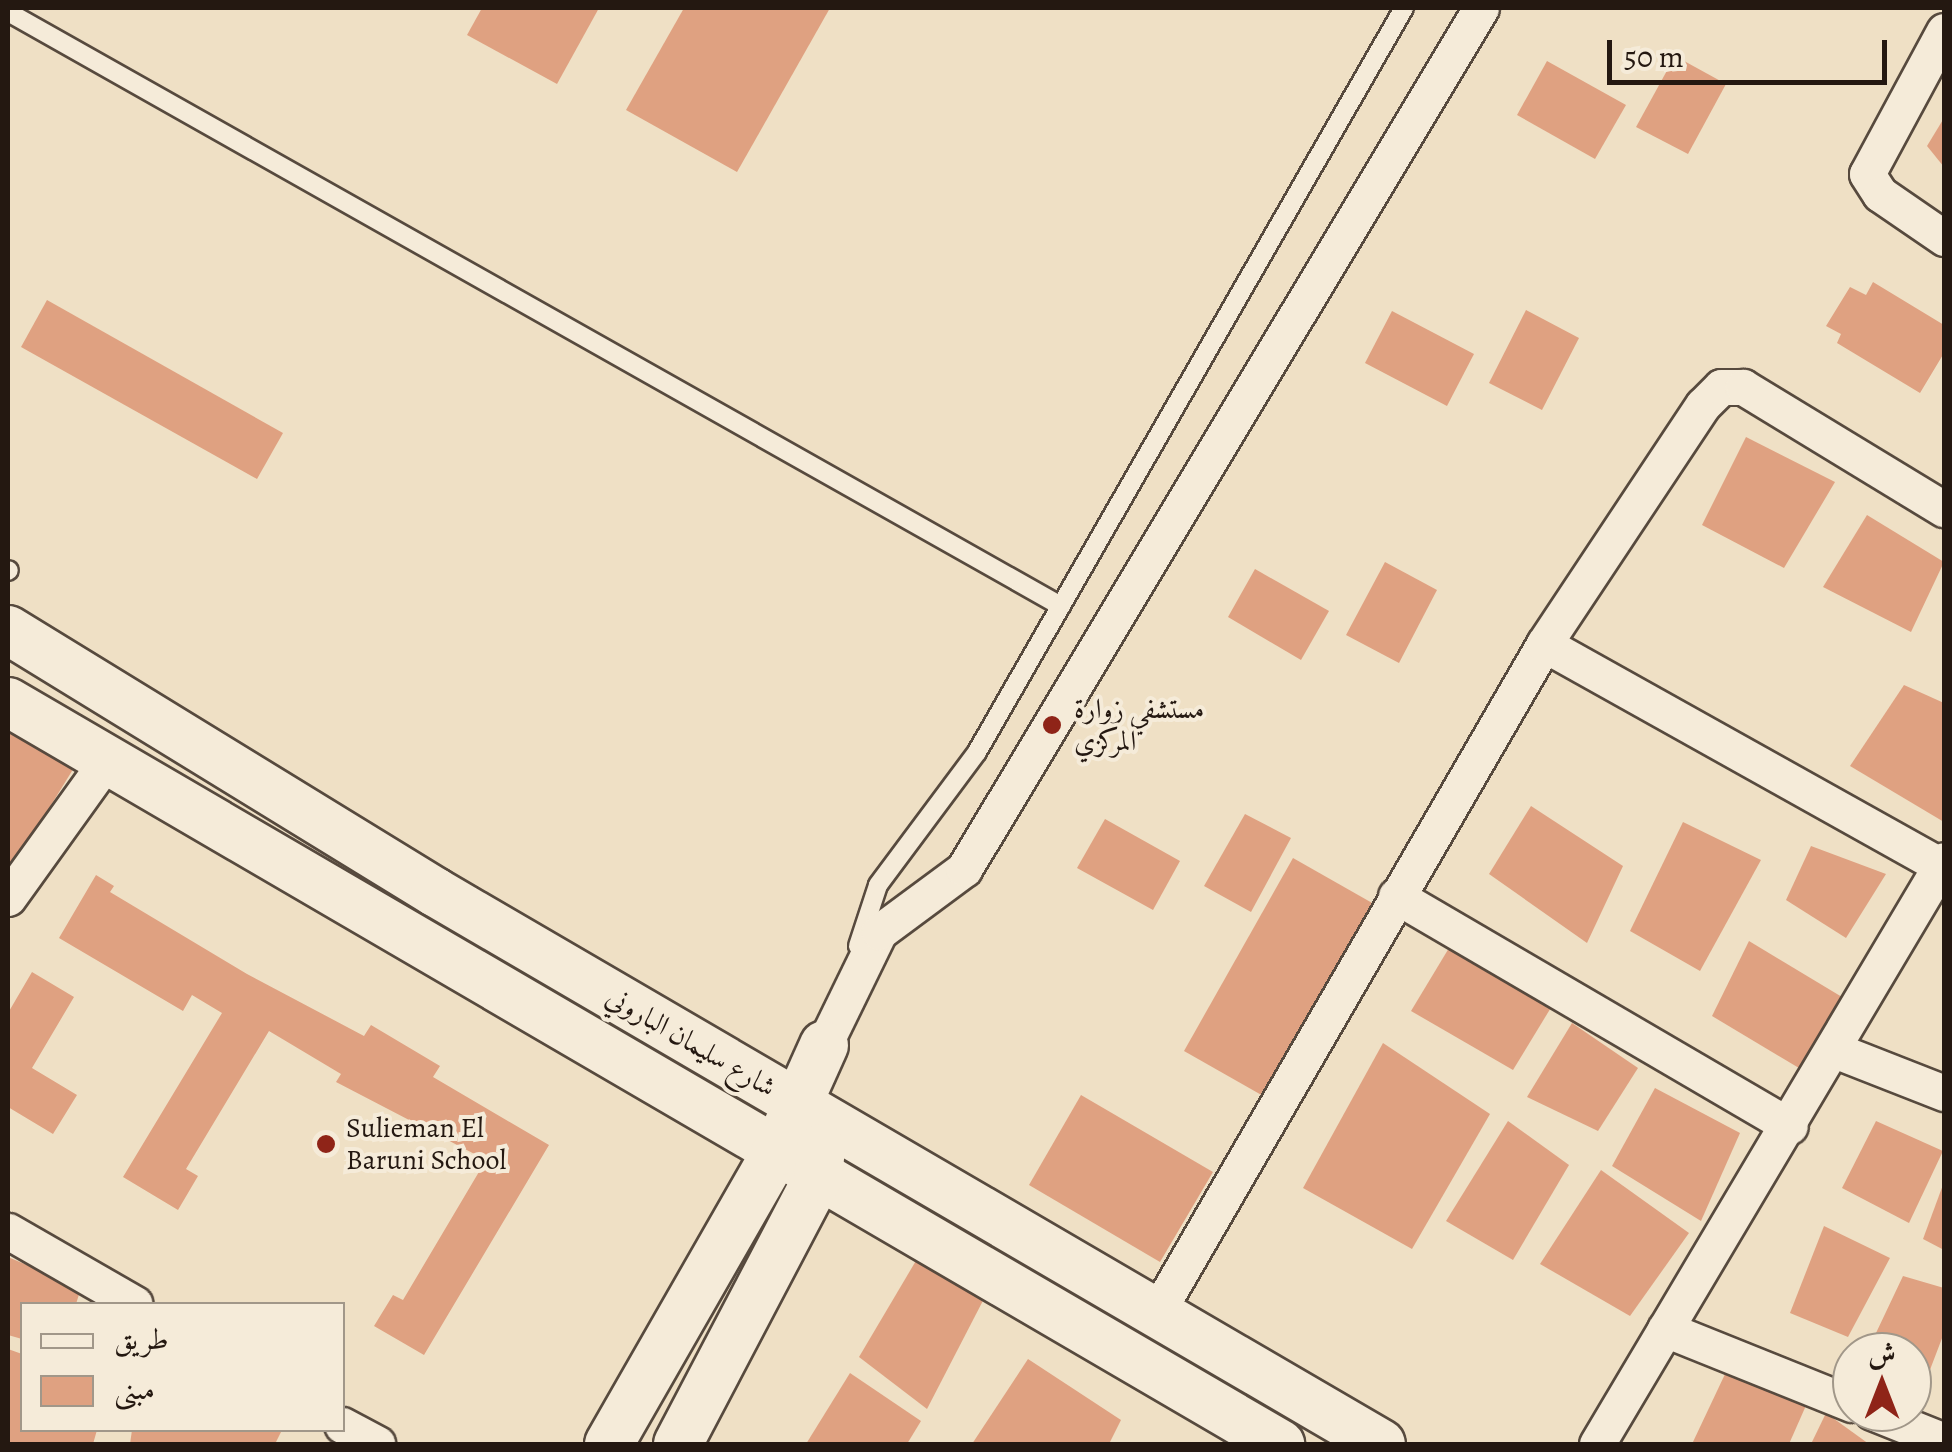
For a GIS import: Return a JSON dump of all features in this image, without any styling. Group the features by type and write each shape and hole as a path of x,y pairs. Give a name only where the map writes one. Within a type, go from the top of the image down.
{"street":[{"path":"609,1444 776,1152 806,1108 824,1045 854,971 895,916 964,870 1481,8"},
{"path":"1944,31 1866,174 1880,194 1944,238"},
{"path":"1156,1314 1544,644 1721,387 1742,387 1944,509"},
{"name":"شارع سليمان الباروني","path":"8,630 806,1108 1380,1444"},
{"path":"1544,644 1943,863 1837,1051 1596,1444"},
{"name":"شارع سليمان الباروني","path":"8,702 1280,1444"},
{"path":"8,898 108,759"},
{"path":"1396,896 1790,1126"},
{"path":"1837,1051 1944,1094"},
{"path":"678,1444 818,1177 806,1108"},
{"path":"8,1231 132,1302"},
{"path":"1664,1329 1832,1396"},
{"path":"345,1427 377,1444"}],"lane":[{"path":"854,971 878,885 977,752 1404,8"},
{"path":"8,12 1060,606"}],"building":[{"path":"482,8 599,8 557,84 467,35"},
{"path":"684,8 830,8 737,172 626,110"},
{"path":"1675,56 1726,84 1688,154 1636,127"},
{"path":"1547,61 1626,105 1595,159 1517,115"},
{"path":"1944,118 1944,167 1927,146"},
{"path":"1873,282 1944,325 1944,353 1920,393 1837,343 1841,334 1826,326 1850,287 1866,295"},
{"path":"47,300 283,433 257,479 21,347"},
{"path":"1526,310 1579,338 1542,410 1489,383"},
{"path":"1392,311 1474,354 1447,406 1365,363"},
{"path":"1746,437 1835,482 1784,568 1702,525"},
{"path":"1867,515 1944,562 1911,632 1823,587"},
{"path":"1385,562 1437,590 1399,663 1346,635"},
{"path":"1255,569 1329,611 1301,660 1228,617"},
{"path":"1904,685 1944,703 1944,822 1850,766"},
{"path":"8,714 80,758 8,875"},
{"path":"1531,806 1623,866 1587,943 1489,874"},
{"path":"1245,814 1291,838 1251,912 1204,886"},
{"path":"1105,819 1180,861 1153,910 1077,868"},
{"path":"1683,822 1761,860 1700,971 1630,931"},
{"path":"1811,846 1886,874 1846,938 1786,900"},
{"path":"1293,858 1374,904 1265,1097 1184,1051"},
{"path":"96,875 114,886 110,892 247,974 364,1036 371,1025 440,1066 433,1077 549,1145 424,1355 374,1326 393,1295 403,1300 486,1160 336,1082 341,1074 269,1031 186,1169 198,1176 178,1210 123,1177 222,1013 192,995 183,1011 59,938"},
{"path":"1749,941 1842,997 1804,1071 1712,1016"},
{"path":"1452,943 1555,1001 1513,1070 1411,1011"},
{"path":"32,972 74,997 32,1068 77,1095 53,1134 8,1107 8,1013"},
{"path":"1572,1023 1638,1068 1598,1131 1527,1097"},
{"path":"1383,1043 1490,1114 1412,1249 1303,1188"},
{"path":"1655,1088 1740,1133 1701,1221 1612,1166"},
{"path":"1081,1095 1213,1172 1160,1262 1029,1185"},
{"path":"1508,1121 1569,1165 1513,1260 1446,1221"},
{"path":"1876,1121 1943,1151 1909,1223 1842,1188"},
{"path":"1601,1170 1689,1233 1630,1316 1540,1264"},
{"path":"1944,1182 1944,1250 1923,1239"},
{"path":"1824,1226 1890,1258 1851,1332 1836,1332 1790,1313"},
{"path":"8,1257 81,1288 77,1302 20,1302 20,1338 8,1335"},
{"path":"917,1259 988,1291 927,1409 859,1357"},
{"path":"1903,1276 1944,1288 1944,1333 1932,1364 1932,1332 1876,1332"},
{"path":"8,1349 20,1353 20,1432 96,1432 93,1444 8,1442"},
{"path":"1028,1359 1121,1420 1109,1444 972,1444"},
{"path":"1726,1372 1808,1401 1789,1444 1692,1444"},
{"path":"850,1373 921,1421 907,1444 806,1444"},
{"path":"1826,1413 1832,1417 1832,1432 1852,1432 1869,1444 1811,1444"},
{"path":"132,1432 281,1432 275,1444 130,1444"}],"place":[{"name":"مستشفي زوارة المركزي","path":"1052,725"},
{"name":"Sulieman El Baruni School","path":"326,1144"}]}
